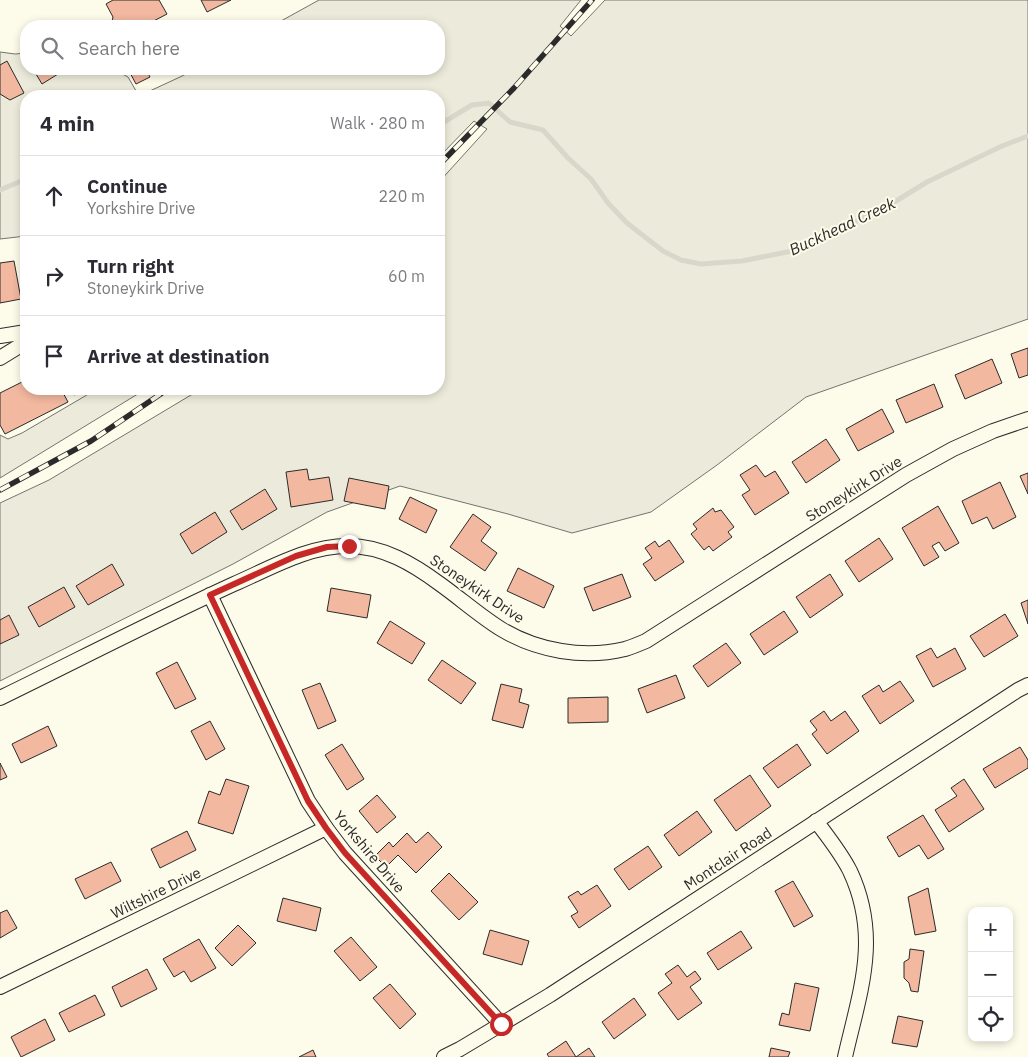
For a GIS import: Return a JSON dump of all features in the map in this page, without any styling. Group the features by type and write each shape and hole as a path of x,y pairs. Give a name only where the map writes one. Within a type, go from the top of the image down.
{"street":[{"path":"0,336 20,333"},
{"path":"0,358 20,346"},
{"name":"Stoneykirk Drive","path":"0,698 210,595 296,556 327,547 349,546 370,548 391,554 410,564 501,629 520,639 540,646 583,653 605,653 626,649 646,641 906,475 954,449 993,431 1028,418"},
{"name":"Yorkshire Drive","path":"210,595 308,801 326,828 345,853 501,1024"},
{"name":"Montclair Road","path":"444,1057 559,989 1028,685"},
{"path":"816,821 839,852 850,871 858,891 866,933 864,976 845,1057"},
{"name":"Wiltshire Drive","path":"0,987 326,828"}],"shaded area":[{"path":"319,0 581,0 560,26 571,36 605,0 1028,0 1028,319 806,397 717,465 651,512 572,533 400,486 327,512 233,564 0,681 0,503 49,480 191,395 445,395 445,175 487,129 474,121 445,151 445,90 152,90 184,75 445,75 445,20 283,20"},
{"path":"0,52 20,54 20,75 124,75 128,77 136,90 20,90 20,237 0,239"},
{"path":"87,395 136,395 0,478 0,435 8,439 22,433"}],"building":[{"path":"113,0 159,0 167,14 156,20 112,20 113,17 106,4"},
{"path":"201,0 231,0 207,12"},
{"path":"7,61 22,90 20,90 20,95 10,100 0,94 0,65"},
{"path":"37,75 56,75 42,84"},
{"path":"131,75 149,75 150,77 136,84"},
{"path":"14,261 20,299 0,303 0,263"},
{"path":"1028,348 1028,375 1019,378 1011,354"},
{"path":"992,359 1002,383 965,399 955,375"},
{"path":"20,383 20,395 64,395 68,402 5,434 0,425 0,393"},
{"path":"934,384 943,407 906,423 896,400"},
{"path":"882,409 894,432 858,451 846,429"},
{"path":"826,439 840,460 806,483 792,462"},
{"path":"756,465 765,477 775,471 789,493 755,515 742,495 750,490 740,475"},
{"path":"307,469 309,480 329,477 333,500 291,507 286,472"},
{"path":"1028,473 1028,494 1020,476"},
{"path":"349,478 389,486 385,509 344,501"},
{"path":"1000,482 1016,517 993,529 987,517 972,524 962,501"},
{"path":"265,489 277,509 242,530 230,511"},
{"path":"410,497 437,510 426,533 399,519"},
{"path":"938,506 959,543 945,551 939,542 932,546 939,557 924,566 902,528"},
{"path":"713,508 715,512 721,510 734,527 728,532 732,537 713,551 709,546 704,550 691,534 697,529 693,524"},
{"path":"215,512 227,532 192,554 180,534"},
{"path":"473,514 491,527 481,541 497,553 485,571 450,547"},
{"path":"879,538 893,559 859,582 845,561"},
{"path":"669,540 684,562 655,581 643,564 652,558 645,548 655,541 659,547"},
{"path":"112,564 124,585 88,605 76,586"},
{"path":"518,568 554,586 544,608 507,591"},
{"path":"622,574 631,597 593,611 584,588"},
{"path":"830,574 843,595 810,618 796,597"},
{"path":"64,587 75,607 39,627 28,607"},
{"path":"331,588 371,595 367,618 327,611"},
{"path":"1028,600 1028,624 1021,603"},
{"path":"784,611 798,632 764,655 750,634"},
{"path":"1005,614 1018,636 984,657 970,636"},
{"path":"9,615 19,635 0,644 0,620"},
{"path":"390,621 425,643 412,664 377,643"},
{"path":"726,643 741,663 708,687 693,666"},
{"path":"931,648 937,658 955,648 966,669 933,687 916,656"},
{"path":"442,660 476,683 461,704 428,680"},
{"path":"177,662 196,699 175,709 156,673"},
{"path":"676,675 685,698 647,713 638,689"},
{"path":"900,681 914,701 880,724 862,696 879,685 883,692"},
{"path":"320,683 336,721 318,729 302,690"},
{"path":"501,684 522,689 519,702 529,705 523,728 492,720"},
{"path":"608,697 608,722 568,723 568,698"},
{"path":"824,711 831,721 845,711 859,731 827,754 812,734 817,730 810,721"},
{"path":"210,721 225,749 206,760 191,731"},
{"path":"48,726 57,746 21,763 12,744"},
{"path":"342,744 364,779 347,790 325,755"},
{"path":"797,744 811,765 778,788 763,768"},
{"path":"1020,747 1028,760 1028,768 995,788 983,769"},
{"path":"0,763 7,777 0,780"},
{"path":"750,775 771,806 736,831 714,800"},
{"path":"226,779 249,786 233,834 198,823 209,791 220,795"},
{"path":"964,779 984,809 949,832 935,810 957,796 951,788"},
{"path":"377,795 396,817 377,833 359,811"},
{"path":"697,811 712,832 679,856 664,835"},
{"path":"923,815 944,849 928,859 919,845 899,857 887,837"},
{"path":"187,831 196,850 160,868 151,849"},
{"path":"428,832 442,847 416,873 398,855 386,867 375,856 389,842 393,847 407,833 416,843"},
{"path":"648,846 662,867 629,890 614,869"},
{"path":"111,862 121,881 85,899 75,879"},
{"path":"449,873 478,902 459,920 431,891"},
{"path":"793,881 813,916 794,927 775,891"},
{"path":"597,885 611,906 579,928 571,916 578,912 568,897 578,891 581,895"},
{"path":"928,888 936,931 915,935 908,897"},
{"path":"283,898 321,908 316,931 277,921"},
{"path":"7,910 17,928 0,938 0,913"},
{"path":"238,925 256,943 232,966 215,948"},
{"path":"490,930 529,941 522,965 483,954"},
{"path":"741,931 752,948 718,970 707,953"},
{"path":"351,937 377,967 360,981 334,951"},
{"path":"199,939 216,968 191,982 184,971 174,977 163,959"},
{"path":"910,949 924,951 918,992 911,991 909,983 904,978 904,962 909,959"},
{"path":"678,965 687,977 695,971 701,979 690,987 702,1003 678,1020 658,993 672,983 665,974"},
{"path":"147,969 157,989 121,1007 112,987"},
{"path":"795,983 819,988 810,1031 779,1025 782,1013 789,1015"},
{"path":"390,984 416,1014 400,1029 373,998"},
{"path":"95,995 105,1015 69,1032 59,1013"},
{"path":"634,998 646,1015 614,1039 602,1022"},
{"path":"898,1016 923,1021 917,1047 892,1043"},
{"path":"45,1019 55,1040 21,1057 11,1037"},
{"path":"566,1041 576,1057 549,1057 547,1054"},
{"path":"589,1048 595,1057 576,1057"},
{"path":"771,1048 790,1052 788,1057 769,1057"},
{"path":"313,1050 316,1057 299,1057"}],"waterway":[{"name":"Buckhead Creek","path":"445,121 472,105 489,103 510,122 543,130 568,158 591,179 608,203 627,223 663,251 681,260 701,264 742,261 797,250 888,206 927,182 1002,146 1028,136"},
{"name":"Buckhead Creek","path":"0,190 20,182"}],"railway":[{"path":"445,159 514,88 592,0"},
{"path":"0,490 91,441 159,395"}],"route":[{"path":"349,546 327,547 296,556 210,595 308,801 326,828 345,853 501,1024"}]}
